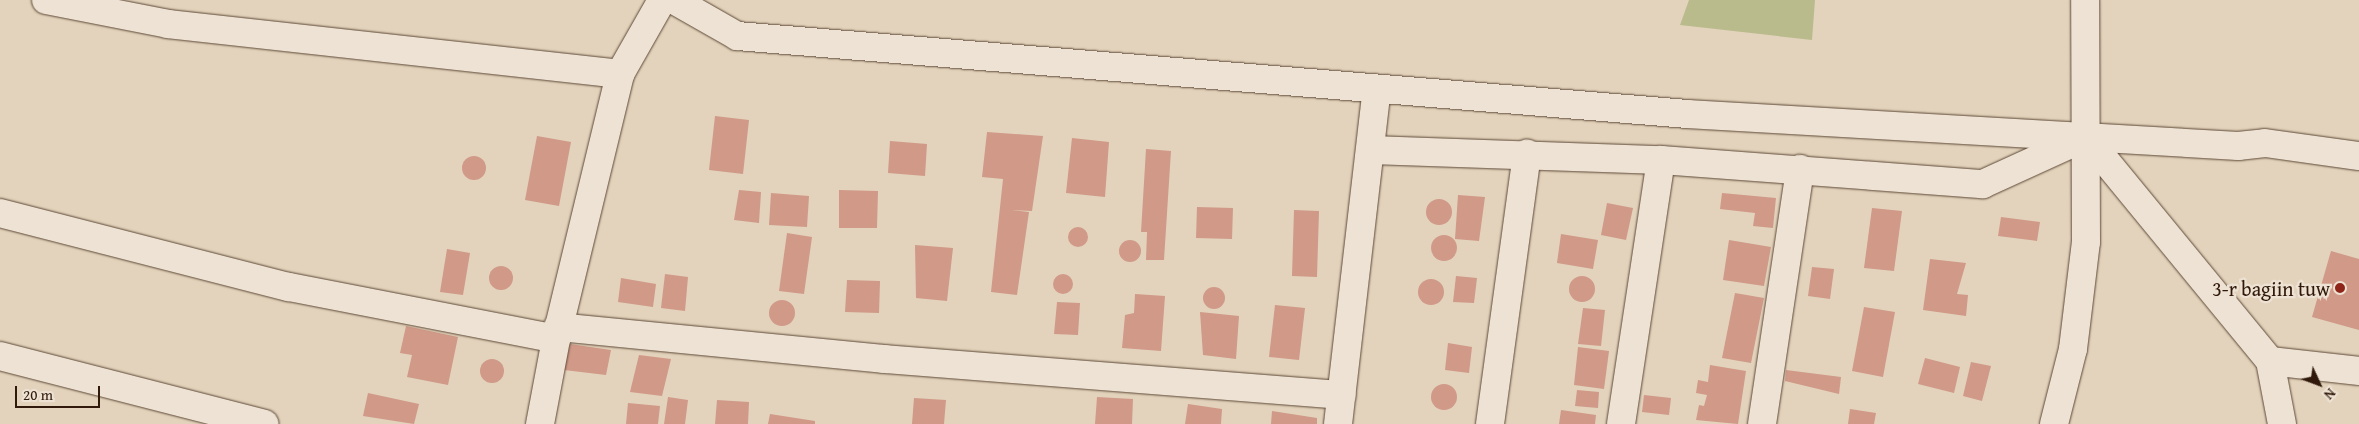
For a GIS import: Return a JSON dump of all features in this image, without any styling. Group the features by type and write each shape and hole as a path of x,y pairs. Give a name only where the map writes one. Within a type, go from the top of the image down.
{"street":[{"path":"46,0 168,24 620,74"},
{"path":"540,424 557,333 620,74 662,0"},
{"path":"674,0 737,36 1687,114 2238,146 2265,143 2359,156"},
{"path":"2054,424 2073,349 2086,242 2085,0"},
{"path":"1338,424 1377,89"},
{"path":"1371,150 1661,160 1800,168 1983,184 2086,137"},
{"path":"2086,137 2270,361 2282,424"},
{"path":"1490,424 1527,154"},
{"path":"1621,424 1661,160"},
{"path":"1762,424 1800,168"},
{"path":"0,213 289,287 557,333 1342,395"},
{"path":"0,356 264,424"},
{"path":"2270,361 2359,371"}],"green space":[{"path":"1689,0 1815,0 1812,40 1680,25"}],"building":[{"path":"715,116 749,120 743,174 709,170"},
{"path":"987,132 1043,136 1032,211 1012,210 1029,212 1017,295 991,292 1003,179 982,177"},
{"path":"537,136 571,142 559,206 525,200"},
{"path":"1072,138 1109,142 1105,197 1066,193"},
{"path":"890,141 927,144 925,176 888,173"},
{"path":"1146,149 1171,151 1164,260 1146,260 1147,232 1141,232"},
{"path":"474,156 482,160 486,168 482,176 474,180 466,176 462,168 466,160"},
{"path":"739,190 761,192 759,223 734,220"},
{"path":"839,190 878,191 877,228 839,228"},
{"path":"771,193 809,196 807,227 769,225"},
{"path":"1722,193 1776,198 1773,228 1753,226 1755,213 1720,209"},
{"path":"1458,195 1485,197 1479,241 1455,239"},
{"path":"1439,199 1448,203 1452,212 1448,221 1439,225 1430,221 1426,212 1430,203"},
{"path":"1607,203 1633,208 1626,240 1601,235"},
{"path":"1197,207 1233,208 1232,239 1196,238"},
{"path":"1872,208 1902,211 1894,271 1864,268"},
{"path":"1294,210 1319,211 1317,277 1292,276"},
{"path":"2001,217 2040,222 2037,241 1998,236"},
{"path":"1078,227 1085,230 1088,237 1085,244 1078,247 1071,244 1068,237 1071,230"},
{"path":"787,233 812,237 804,294 779,291"},
{"path":"1561,234 1598,240 1593,269 1557,263"},
{"path":"1444,235 1453,239 1457,248 1453,257 1444,261 1435,257 1431,248 1435,239"},
{"path":"1130,240 1138,243 1141,251 1138,259 1130,262 1122,259 1119,251 1122,243"},
{"path":"1729,240 1771,247 1764,286 1723,280"},
{"path":"915,245 953,248 947,301 916,298"},
{"path":"447,249 470,253 463,295 440,292"},
{"name":"3-r bagiin tuw","path":"2331,251 2359,259 2359,330 2312,317"},
{"path":"1930,259 1966,263 1957,294 1968,295 1966,316 1923,310"},
{"path":"501,266 509,270 513,278 509,286 501,290 493,286 489,278 493,270"},
{"path":"1812,267 1834,269 1830,299 1808,296"},
{"path":"665,274 688,277 685,311 661,308"},
{"path":"1063,274 1070,277 1073,284 1070,291 1063,294 1056,291 1053,284 1056,277"},
{"path":"1456,276 1477,278 1474,303 1453,302"},
{"path":"1582,276 1591,280 1595,289 1591,298 1582,302 1573,298 1569,289 1573,280"},
{"path":"621,278 656,284 653,307 618,302"},
{"path":"1431,279 1440,283 1444,292 1440,301 1431,305 1422,301 1418,292 1422,283"},
{"path":"847,280 880,281 879,313 845,312"},
{"path":"1214,287 1222,290 1225,298 1222,306 1214,309 1206,306 1203,298 1206,290"},
{"path":"1735,293 1764,298 1751,363 1722,358"},
{"path":"1135,294 1165,296 1161,351 1122,348 1125,315 1134,313"},
{"path":"782,300 791,304 795,313 791,322 782,326 773,322 769,313 773,304"},
{"path":"1057,302 1080,303 1078,335 1054,334"},
{"path":"1275,305 1305,308 1299,360 1269,357"},
{"path":"1864,307 1895,312 1883,377 1852,371"},
{"path":"1583,308 1605,310 1601,346 1578,344"},
{"path":"1200,312 1239,316 1236,359 1203,355"},
{"path":"406,326 458,337 448,385 407,377 412,355 400,353"},
{"path":"1448,343 1472,347 1469,373 1445,370"},
{"path":"570,344 611,350 606,375 564,370"},
{"path":"1578,347 1609,351 1604,389 1574,385"},
{"path":"639,355 671,359 662,396 630,392"},
{"path":"1925,358 1960,367 1954,393 1918,384"},
{"path":"492,359 500,363 504,371 500,379 492,383 484,379 480,371 484,363"},
{"path":"1971,362 1991,366 1982,401 1963,396"},
{"path":"1710,365 1746,371 1738,424 1696,420 1699,405 1704,406 1707,395 1696,393 1698,380 1708,382"},
{"path":"1786,370 1841,377 1839,394 1785,381"},
{"path":"1444,384 1453,388 1457,397 1453,406 1444,410 1435,406 1431,397 1435,388"},
{"path":"1577,390 1599,392 1598,408 1575,406"},
{"path":"368,393 419,404 414,424 363,416"},
{"path":"1644,395 1671,398 1669,415 1642,412"},
{"path":"668,397 688,400 685,424 664,424"},
{"path":"1097,397 1133,399 1132,424 1095,424"},
{"path":"914,398 946,400 944,424 912,424"},
{"path":"717,400 749,402 748,424 715,424"},
{"path":"628,403 660,406 658,424 626,424"},
{"path":"1188,404 1222,409 1221,424 1185,424"},
{"path":"1850,409 1876,413 1874,424 1848,424"},
{"path":"1561,410 1596,415 1595,424 1559,424"},
{"path":"1272,411 1317,418 1317,424 1271,424"},
{"path":"770,414 815,421 815,424 768,424"}],"place":[{"name":"3-r bagiin tuw","path":"2340,288"}]}
